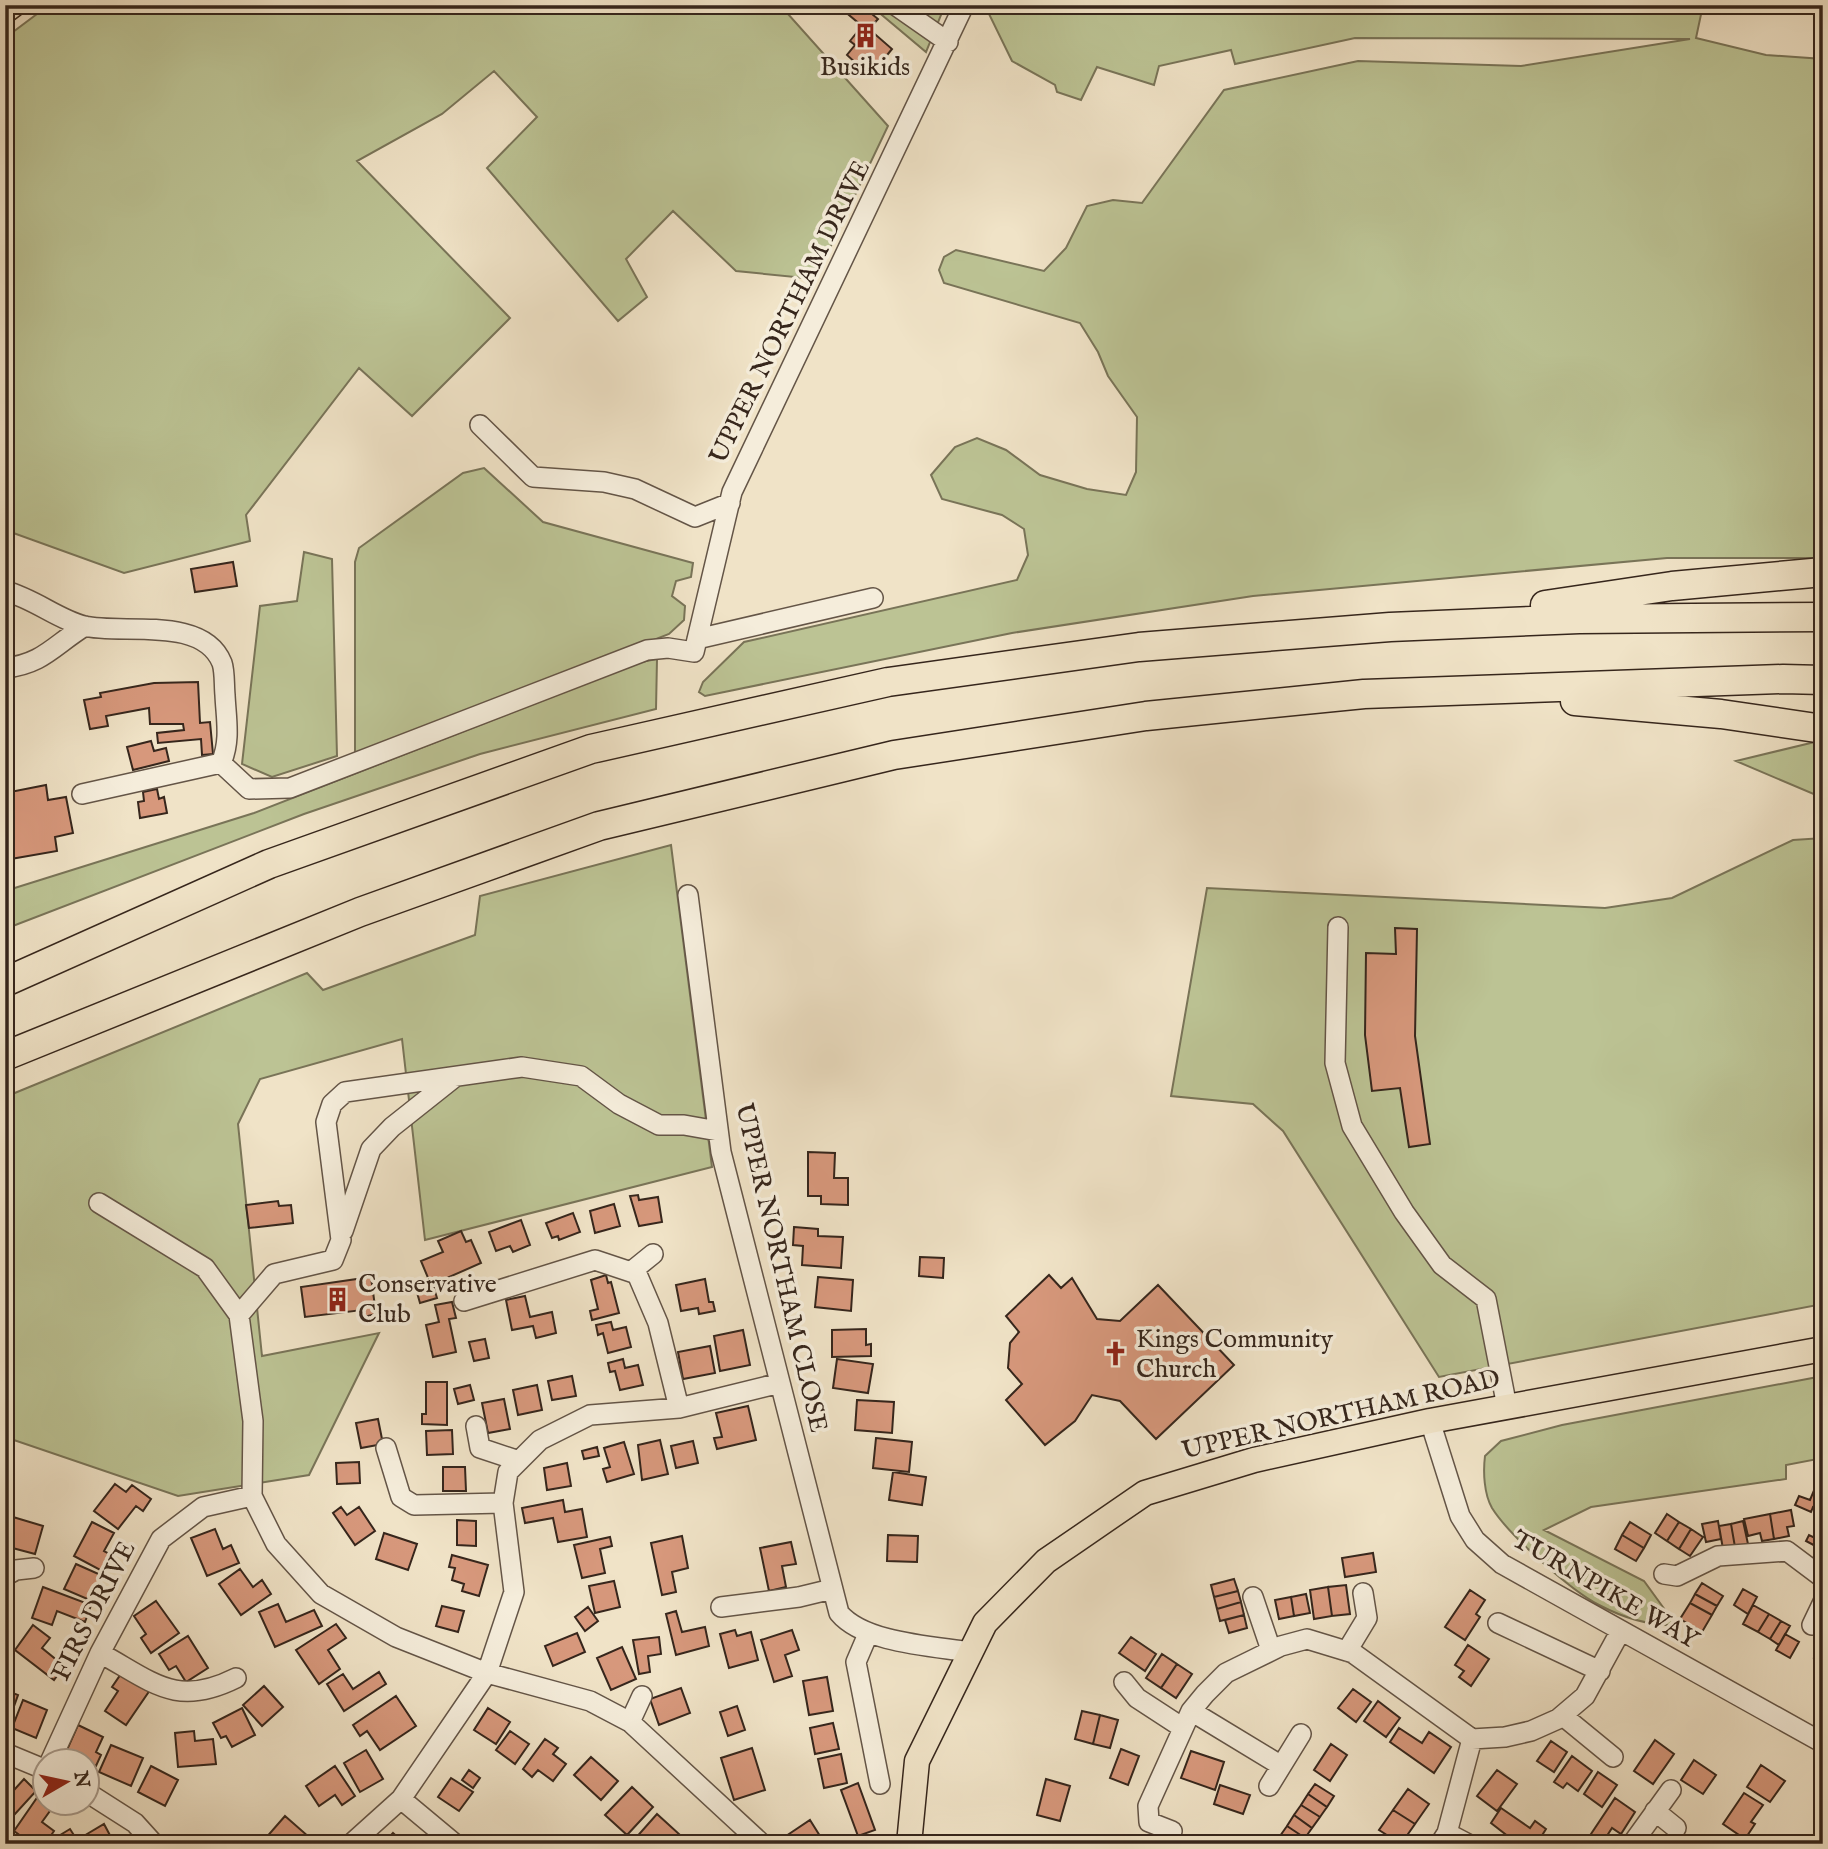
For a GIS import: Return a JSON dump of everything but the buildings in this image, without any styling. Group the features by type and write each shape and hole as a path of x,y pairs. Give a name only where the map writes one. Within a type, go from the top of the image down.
{"highway":[{"path":"1390,627 1672,586 1823,572"},
{"path":"5,982 269,864 591,749 888,682 1139,647 1390,627 1579,619 1823,617"},
{"path":"5,1056 360,912 599,826 894,755 1146,716 1364,694 1783,679 1823,680"},
{"path":"1455,691 1721,714 1823,729"}],"main road":[{"path":"5,12 13,5"},
{"name":"UPPER NORTHAM ROAD","path":"909,1844 917,1761 985,1623 1046,1561 1145,1493 1254,1460 1430,1421 1823,1349"}],"street":[{"path":"895,5 948,42"},
{"name":"UPPER NORTHAM DRIVE","path":"695,645 732,492 964,5"},
{"path":"480,425 533,477 604,482 635,489 695,517 730,503"},
{"path":"5,592 29,598 85,626 158,628 192,638 215,650 223,665 228,748 222,763"},
{"path":"222,763 248,789 290,788 647,650 695,645 873,598"},
{"path":"5,668 38,662 60,641 85,626"},
{"path":"82,794 222,763"},
{"name":"UPPER NORTHAM CLOSE","path":"688,895 718,1131 839,1613 848,1623 868,1634 970,1652"},
{"path":"1338,927 1335,1063 1352,1126 1404,1212 1442,1265 1486,1299 1507,1407"},
{"path":"341,1240 326,1122 332,1104 345,1092 522,1066 581,1076 619,1104 659,1125 684,1125 718,1131"},
{"path":"239,1315 274,1274 333,1260 371,1149 392,1127 456,1076"},
{"path":"99,1203 205,1268 239,1315 253,1421 252,1496 276,1544 321,1594 396,1637 487,1674 590,1701 630,1722 762,1844"},
{"path":"632,1271 653,1254"},
{"path":"464,1301 595,1261 632,1271 637,1274 658,1323 679,1408"},
{"path":"351,1844 401,1799 487,1674 514,1592 503,1503 508,1472 540,1440 590,1415 679,1408 780,1383"},
{"name":"TURNPIKE WAY","path":"1430,1421 1460,1516 1475,1540 1502,1564 1823,1743"},
{"path":"476,1426 480,1448 519,1461"},
{"path":"386,1448 401,1497 414,1505 503,1503"},
{"name":"FIRS DRIVE","path":"56,1748 100,1653 161,1539 202,1507 252,1496"},
{"path":"1672,1581 1718,1556 1787,1551 1823,1578"},
{"path":"5,1576 16,1570 34,1568"},
{"path":"721,1607 799,1597 832,1589"},
{"path":"1347,1651 1367,1618 1363,1593"},
{"path":"1252,1597 1272,1650"},
{"path":"1812,1625 1823,1602"},
{"path":"1498,1623 1600,1671"},
{"path":"1172,1831 1149,1822 1148,1806 1187,1719 1226,1673 1272,1650 1307,1639 1347,1651 1472,1740 1531,1731 1563,1716 1585,1696 1620,1632"},
{"path":"868,1634 856,1662 880,1784"},
{"path":"100,1653 170,1691 200,1693 236,1678"},
{"path":"1124,1682 1137,1698 1187,1719 1280,1765"},
{"path":"630,1722 642,1696"},
{"path":"1563,1716 1613,1757"},
{"path":"1269,1786 1301,1734"},
{"path":"1468,1844 1444,1838 1472,1740"},
{"path":"5,1754 32,1765"},
{"path":"1632,1844 1671,1790"},
{"path":"401,1799 455,1844"},
{"path":"102,1802 135,1823 154,1844"},
{"path":"1655,1811 1676,1828"}],"green space":[{"path":"49,5 780,5 888,126 815,279 736,271 673,211 626,259 647,297 618,321 487,168 537,117 494,71 442,114 357,161 510,318 412,416 359,368 246,515 250,541 124,573 5,530 5,38"},
{"path":"870,5 945,5 926,52"},
{"path":"992,5 1703,5 1696,38 1766,55 1823,59 1823,558 1667,558 1253,596 1012,633 705,696 699,692 703,682 744,642 1017,580 1028,555 1024,529 1002,515 942,499 931,475 955,447 977,438 1006,450 1040,475 1087,489 1126,495 1136,472 1137,417 1108,376 1098,352 1080,323 944,283 939,270 944,257 956,250 1044,271 1066,248 1087,206 1113,200 1142,203 1224,90 1358,61 1521,66 1690,39 1355,38 1235,64 1231,50 1159,66 1154,85 1097,67 1081,100 1057,92 1055,85 1012,61 989,14"},
{"path":"484,468 543,522 693,563 691,577 676,581 672,596 685,606 684,620 669,634 355,757 355,562 359,548 463,473"},
{"path":"304,552 332,559 337,756 272,777 242,764 260,606 297,601"},
{"path":"657,659 656,709 480,754 304,814 5,929 5,891 254,813 641,662"},
{"path":"1823,740 1823,798 1736,761"},
{"path":"1823,838 1823,1304 1439,1377 1283,1131 1253,1104 1171,1096 1207,888 1605,908 1672,898 1793,840"},
{"path":"671,845 712,1167 425,1240 402,1039 260,1079 238,1124 262,1356 379,1333 309,1475 178,1496 5,1437 5,1097 307,973 323,990 475,935 480,896"},
{"path":"1823,1376 1823,1458 1786,1465 1786,1479 1591,1507 1544,1530 1644,1581 1676,1625 1636,1620 1587,1598 1526,1547 1500,1519 1489,1502 1485,1483 1485,1456 1501,1441 1562,1425"}],"place":[{"name":"Busikids","path":"865,35"},
{"name":"Conservative Club","path":"338,1299"},
{"name":"Kings Community Church","path":"1116,1354"}]}
